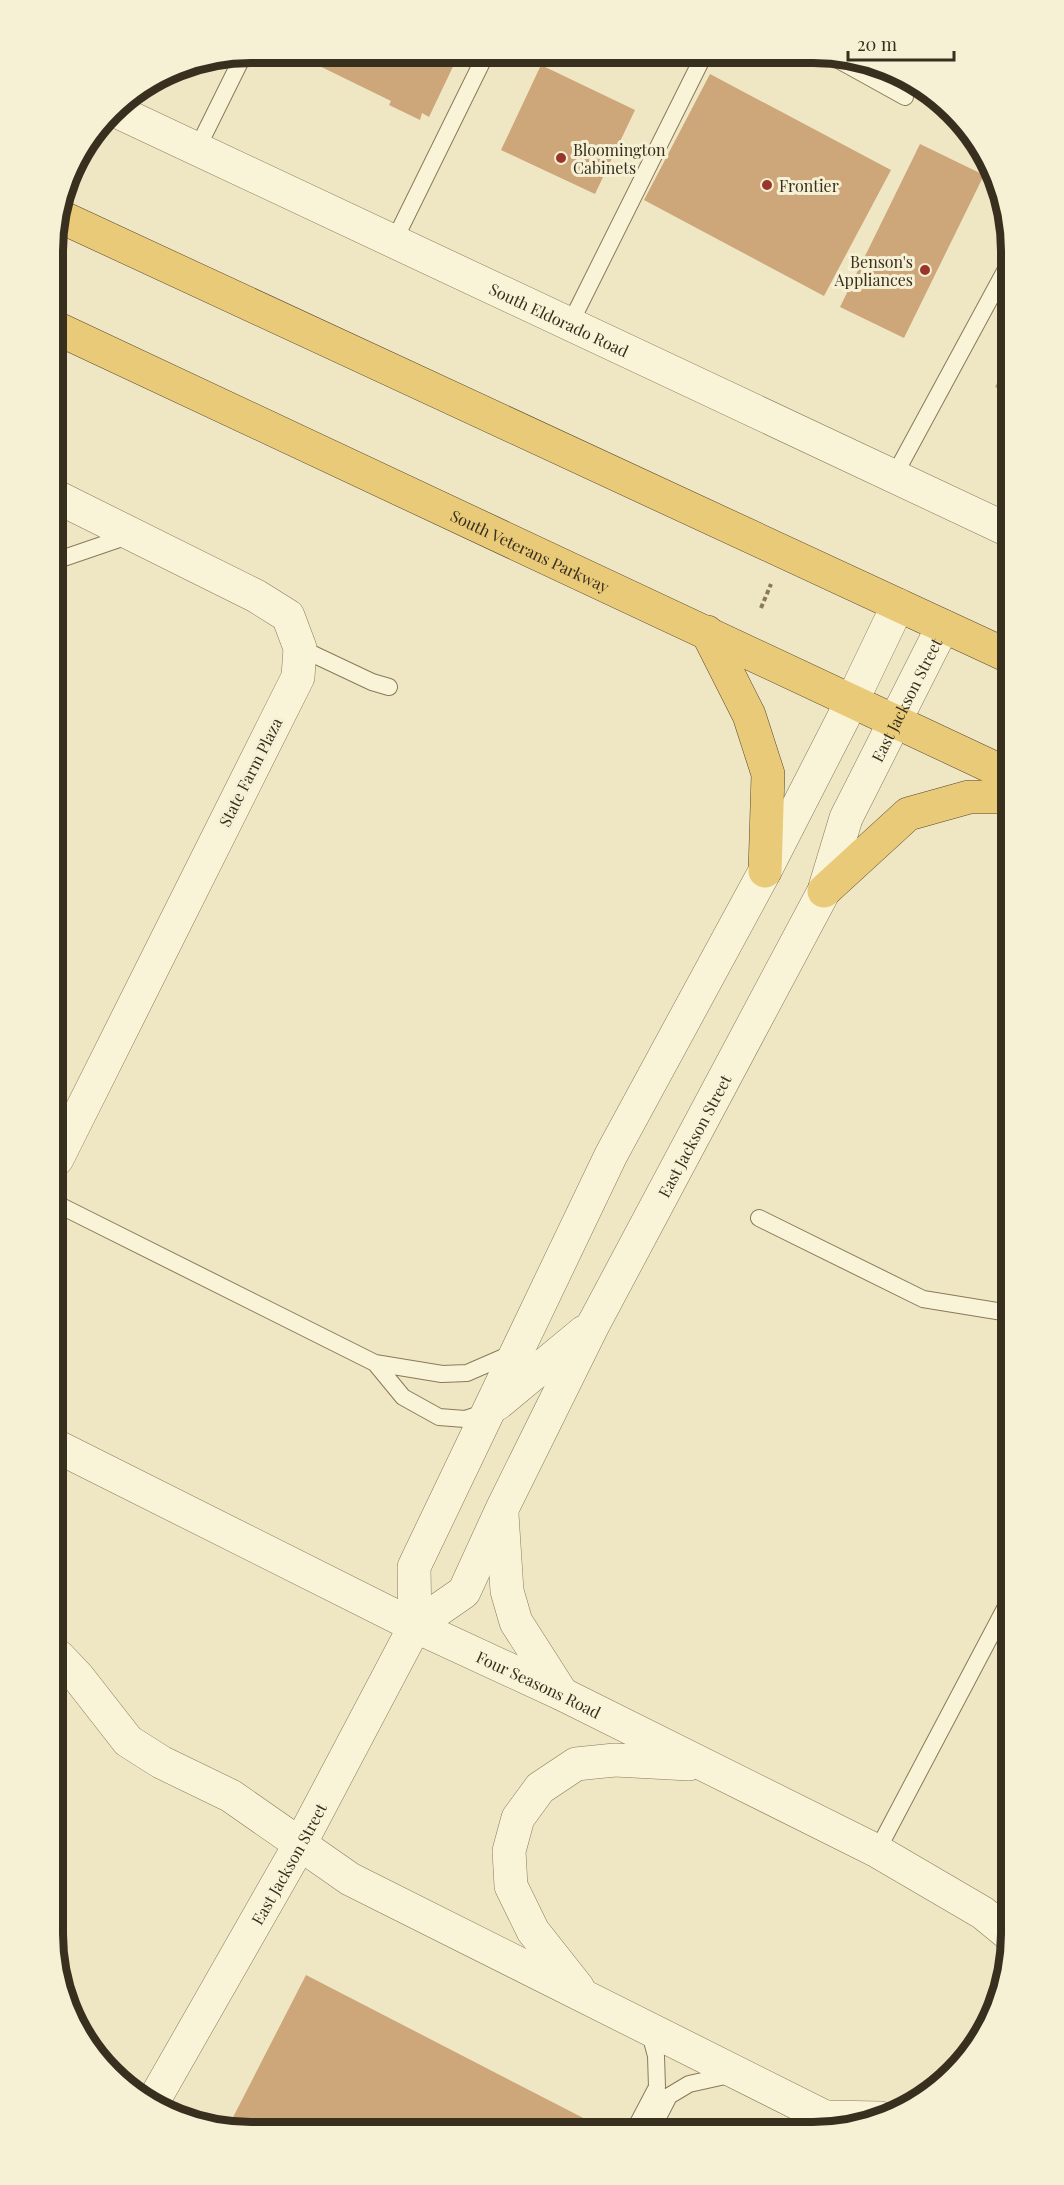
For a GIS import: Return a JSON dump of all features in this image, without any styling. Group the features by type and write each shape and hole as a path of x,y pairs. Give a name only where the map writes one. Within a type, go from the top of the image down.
{"highway":[{"path":"66,219 1001,653"},
{"name":"South Veterans Parkway","path":"63,331 1001,771"},
{"path":"707,632 749,715 768,774 765,871"},
{"path":"824,891 908,814 969,797 1001,797"}],"street":[{"name":"South Eldorado Road","path":"123,114 1001,527"},
{"name":"State Farm Plaza","path":"63,500 256,596 288,616 300,648 298,677 63,1147"},
{"name":"East Jackson Street","path":"416,1626 414,1567 611,1155 765,871 898,605"},
{"name":"East Jackson Street","path":"156,2096 300,1844 416,1626 464,1592 502,1509 593,1325 824,891 846,818 943,626"},
{"path":"488,1411 593,1325"},
{"name":"Four Seasons Road","path":"63,1450 416,1626 562,1694 878,1851 983,1912 1001,1927"},
{"path":"502,1509 507,1591 516,1622 562,1694"},
{"path":"63,1661 128,1741 161,1762 231,1796 350,1879 834,2120"},
{"path":"585,1997 532,1931 511,1886 509,1851 518,1818 540,1788 576,1764 615,1760 703,1765"}],"lane":[{"path":"197,149 237,63"},
{"path":"394,241 482,63"},
{"path":"570,324 700,63"},
{"path":"852,67 905,97"},
{"path":"894,476 1001,278"},
{"path":"63,558 133,535"},
{"path":"300,648 372,682 389,687"},
{"path":"63,1207 375,1363 442,1374 467,1373 517,1351"},
{"path":"759,1218 923,1299 1001,1312"},
{"path":"375,1363 403,1397 439,1417 465,1419 488,1411"},
{"path":"878,1851 1001,1616"},
{"path":"639,2122 657,2087 656,2056 649,2029"},
{"path":"656,2122 669,2096 689,2084 738,2073"}],"path":[{"path":"761,608 773,581"}],"building":[{"path":"313,63 455,63 429,117 422,113 420,120 389,105 391,101"},
{"path":"541,65 635,110 595,194 501,150"},
{"name":"Frontier","path":"710,74 891,170 824,296 644,200"},
{"path":"920,144 984,175 904,338 840,307"},
{"path":"1001,375 1001,390 995,387"},
{"path":"306,1975 591,2122 238,2122 231,2121"}],"place":[{"name":"Bloomington Cabinets","path":"561,158"},
{"name":"Frontier","path":"767,185"},
{"name":"Benson's Appliances","path":"925,270"}]}
